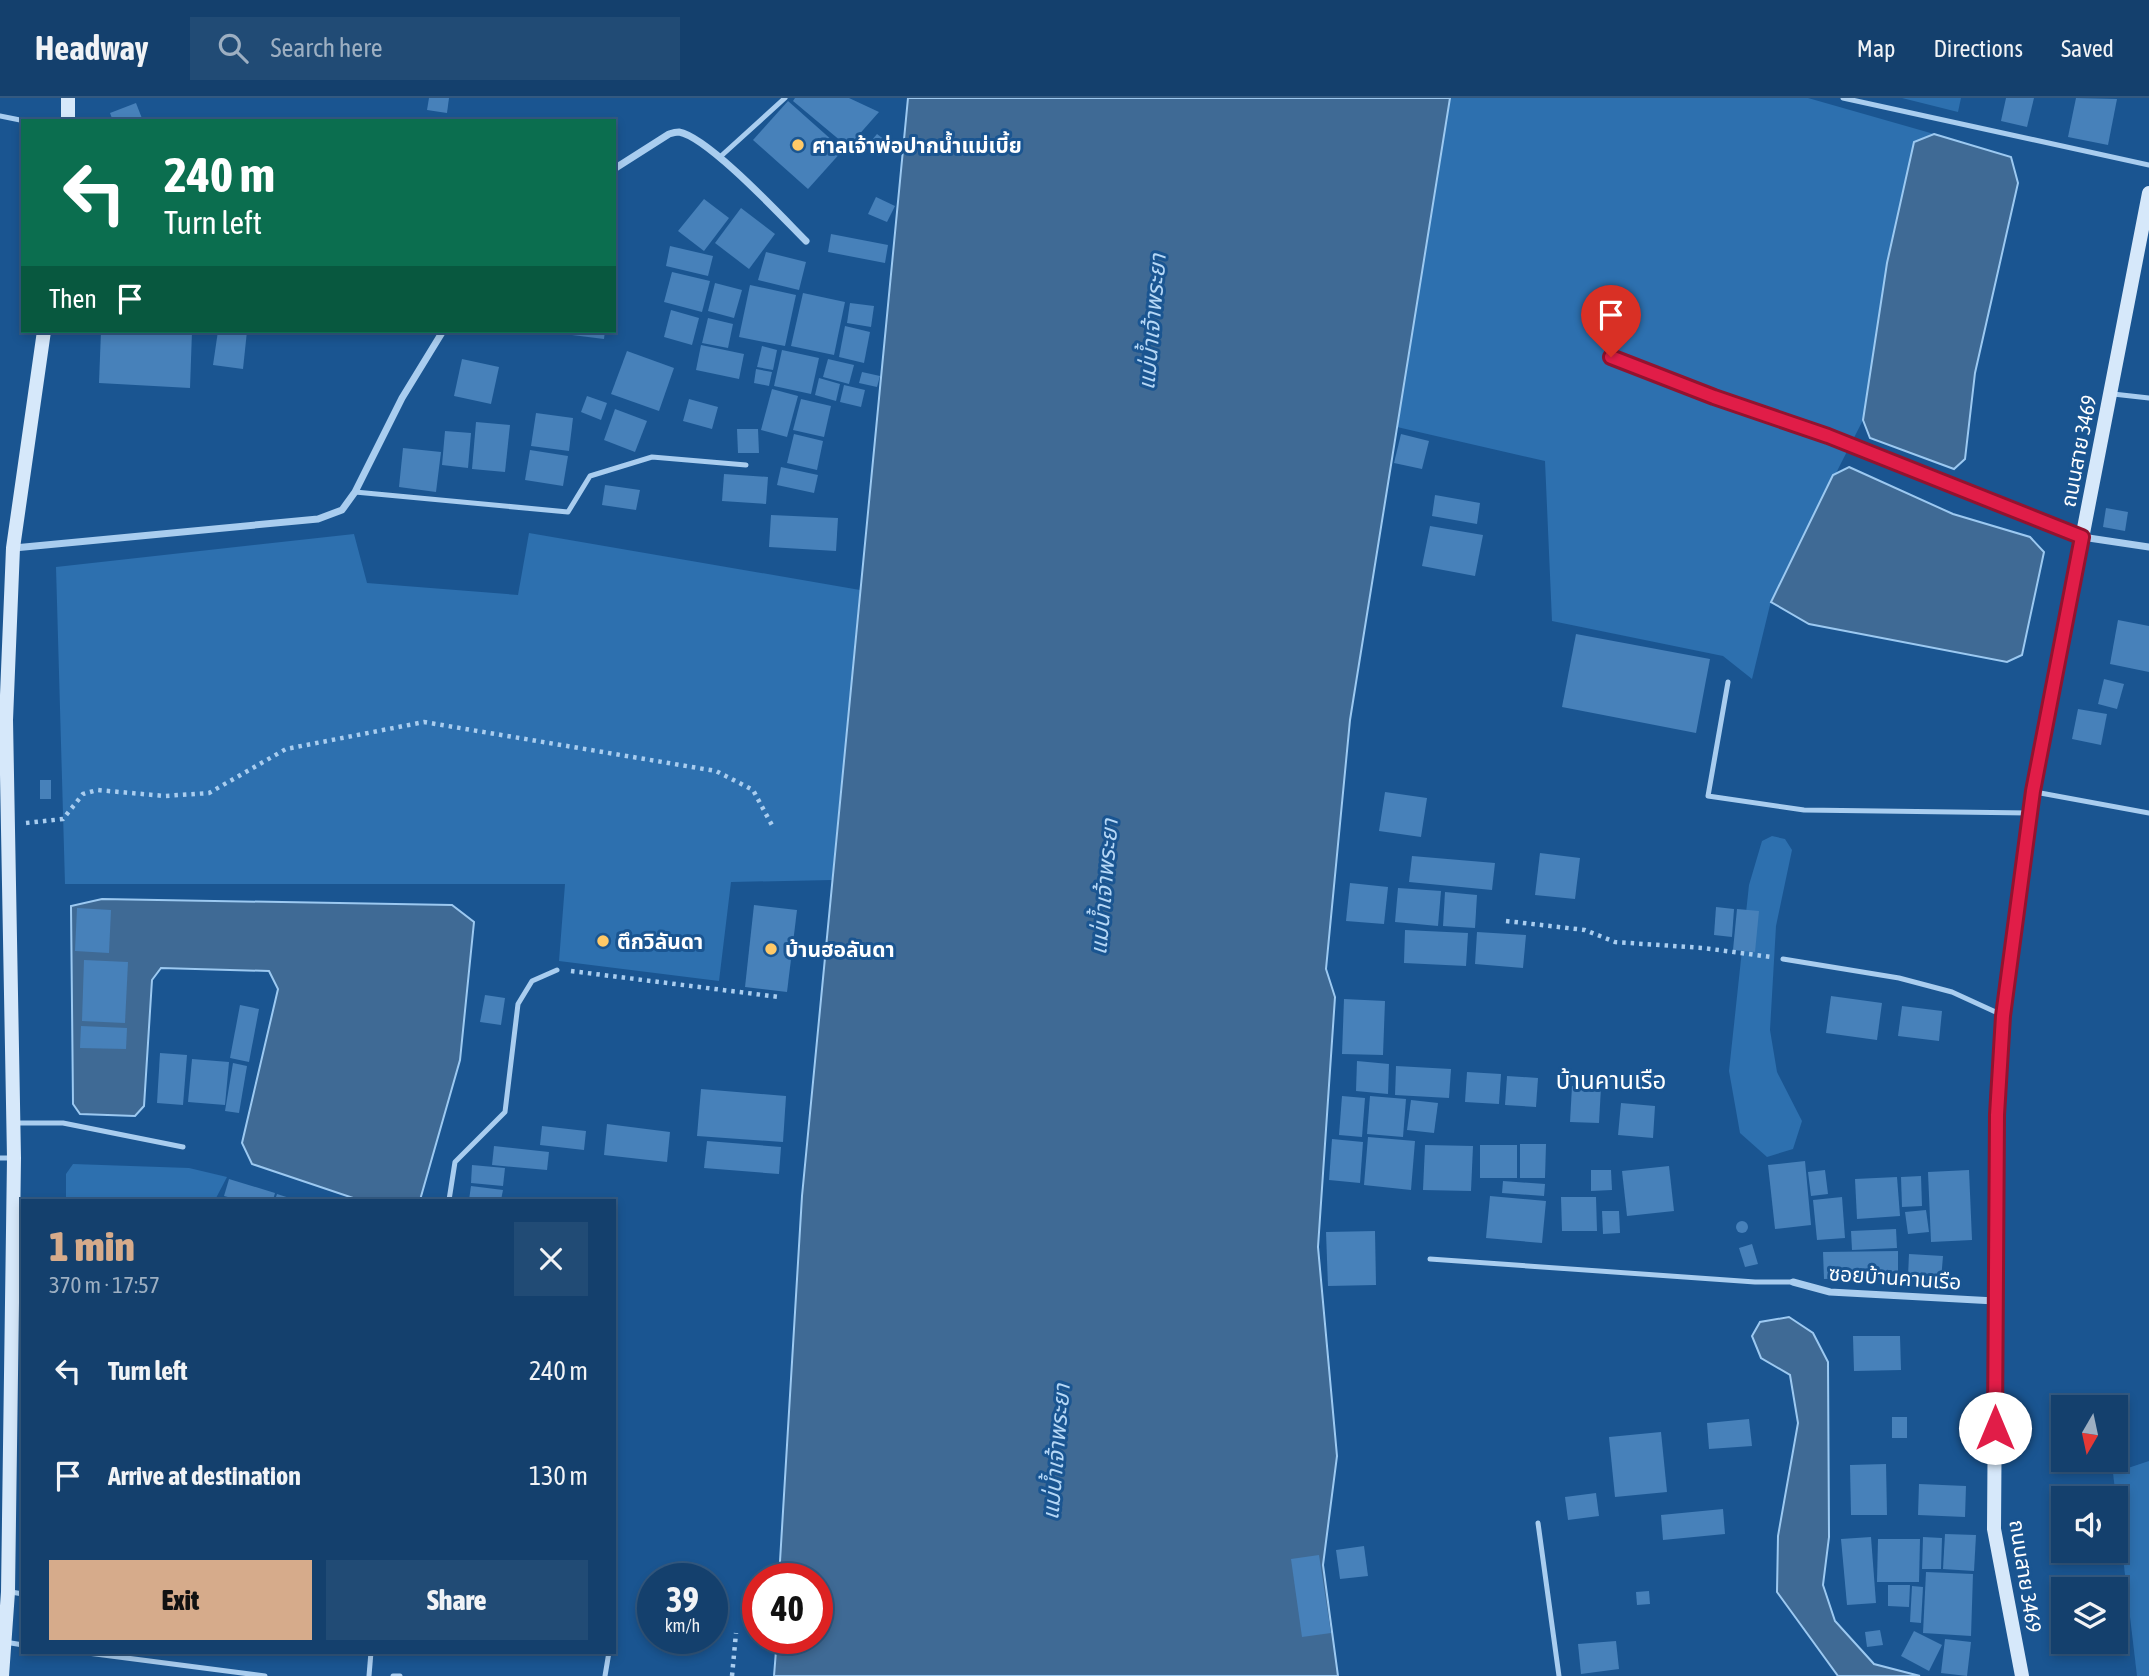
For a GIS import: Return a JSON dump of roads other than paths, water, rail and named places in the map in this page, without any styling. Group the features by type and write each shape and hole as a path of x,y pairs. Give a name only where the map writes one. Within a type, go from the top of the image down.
{"street":[{"path":"68,98 68,119"},
{"path":"616,168 669,134 678,132 687,135 720,157 806,241"},
{"name":"ถนนสาย 3469","path":"2022,1676 1994,1529 1997,1115 2003,1016 2029,813 2149,193"},
{"path":"2,1676 3,1642 15,1593 7,1158 13,1123 8,825 3,721 13,548 44,333"},
{"path":"13,548 318,519 342,510 355,492 402,398 442,333"},
{"path":"2082,537 2149,547"},
{"name":"ซอยบ้านคานเรือ","path":"1793,1282 1830,1292 1995,1301"}],"lane":[{"path":"720,157 785,98"},
{"path":"1843,98 2149,165"},
{"path":"0,116 21,120"},
{"path":"1611,357 1714,397 1828,436 2082,537"},
{"path":"2110,394 2149,398"},
{"path":"355,492 568,512 590,476 652,457 746,465"},
{"path":"1728,682 1707,796 1804,810 2029,813"},
{"path":"2033,791 2149,813"},
{"path":"1783,958 1899,978 1952,992 2003,1016"},
{"path":"449,1199 455,1162 505,1112 518,1004 532,981 557,970"},
{"path":"13,1123 63,1123 183,1147"},
{"path":"1430,1259 1742,1281 1793,1282"},
{"path":"1538,1523 1559,1676"},
{"path":"3,1642 21,1644"},
{"path":"95,1654 265,1676"},
{"path":"369,1676 372,1654"},
{"path":"605,1676 608,1654"},
{"path":"393,1676 400,1676"}],"water":[{"name":"แม่น้ำเจ้าพระยา","path":"908,98 1450,98 1350,720 1326,969 1335,997 1318,1247 1337,1456 1323,1565 1338,1676 774,1676 776,1654 833,1654 833,1563 780,1563 802,1196"},
{"path":"1934,134 2011,157 2018,183 1975,373 1965,459 1954,469 1870,438 1863,420 1887,263 1914,142"},
{"path":"1849,467 1953,514 2030,537 2044,552 2022,655 2007,662 1809,624 1771,602 1833,475"},
{"path":"102,899 452,905 474,922 460,1060 420,1199 356,1199 252,1164 242,1143 278,989 269,971 161,968 152,980 144,1106 135,1116 80,1114 73,1104 71,906"},
{"path":"1789,1317 1813,1333 1828,1362 1829,1537 1823,1585 1835,1621 1874,1664 1920,1676 1838,1676 1777,1592 1778,1536 1798,1423 1790,1375 1761,1358 1752,1336 1760,1322"}],"place":[{"name":"ศาลเจ้าพ่อปากน้ำแม่เบี้ย","path":"798,145"},
{"name":"ตึกวิลันดา","path":"603,941"},
{"name":"บ้านฮอลันดา","path":"771,949"}],"district":[{"name":"บ้านคานเรือ","path":"1611,1080"}]}
